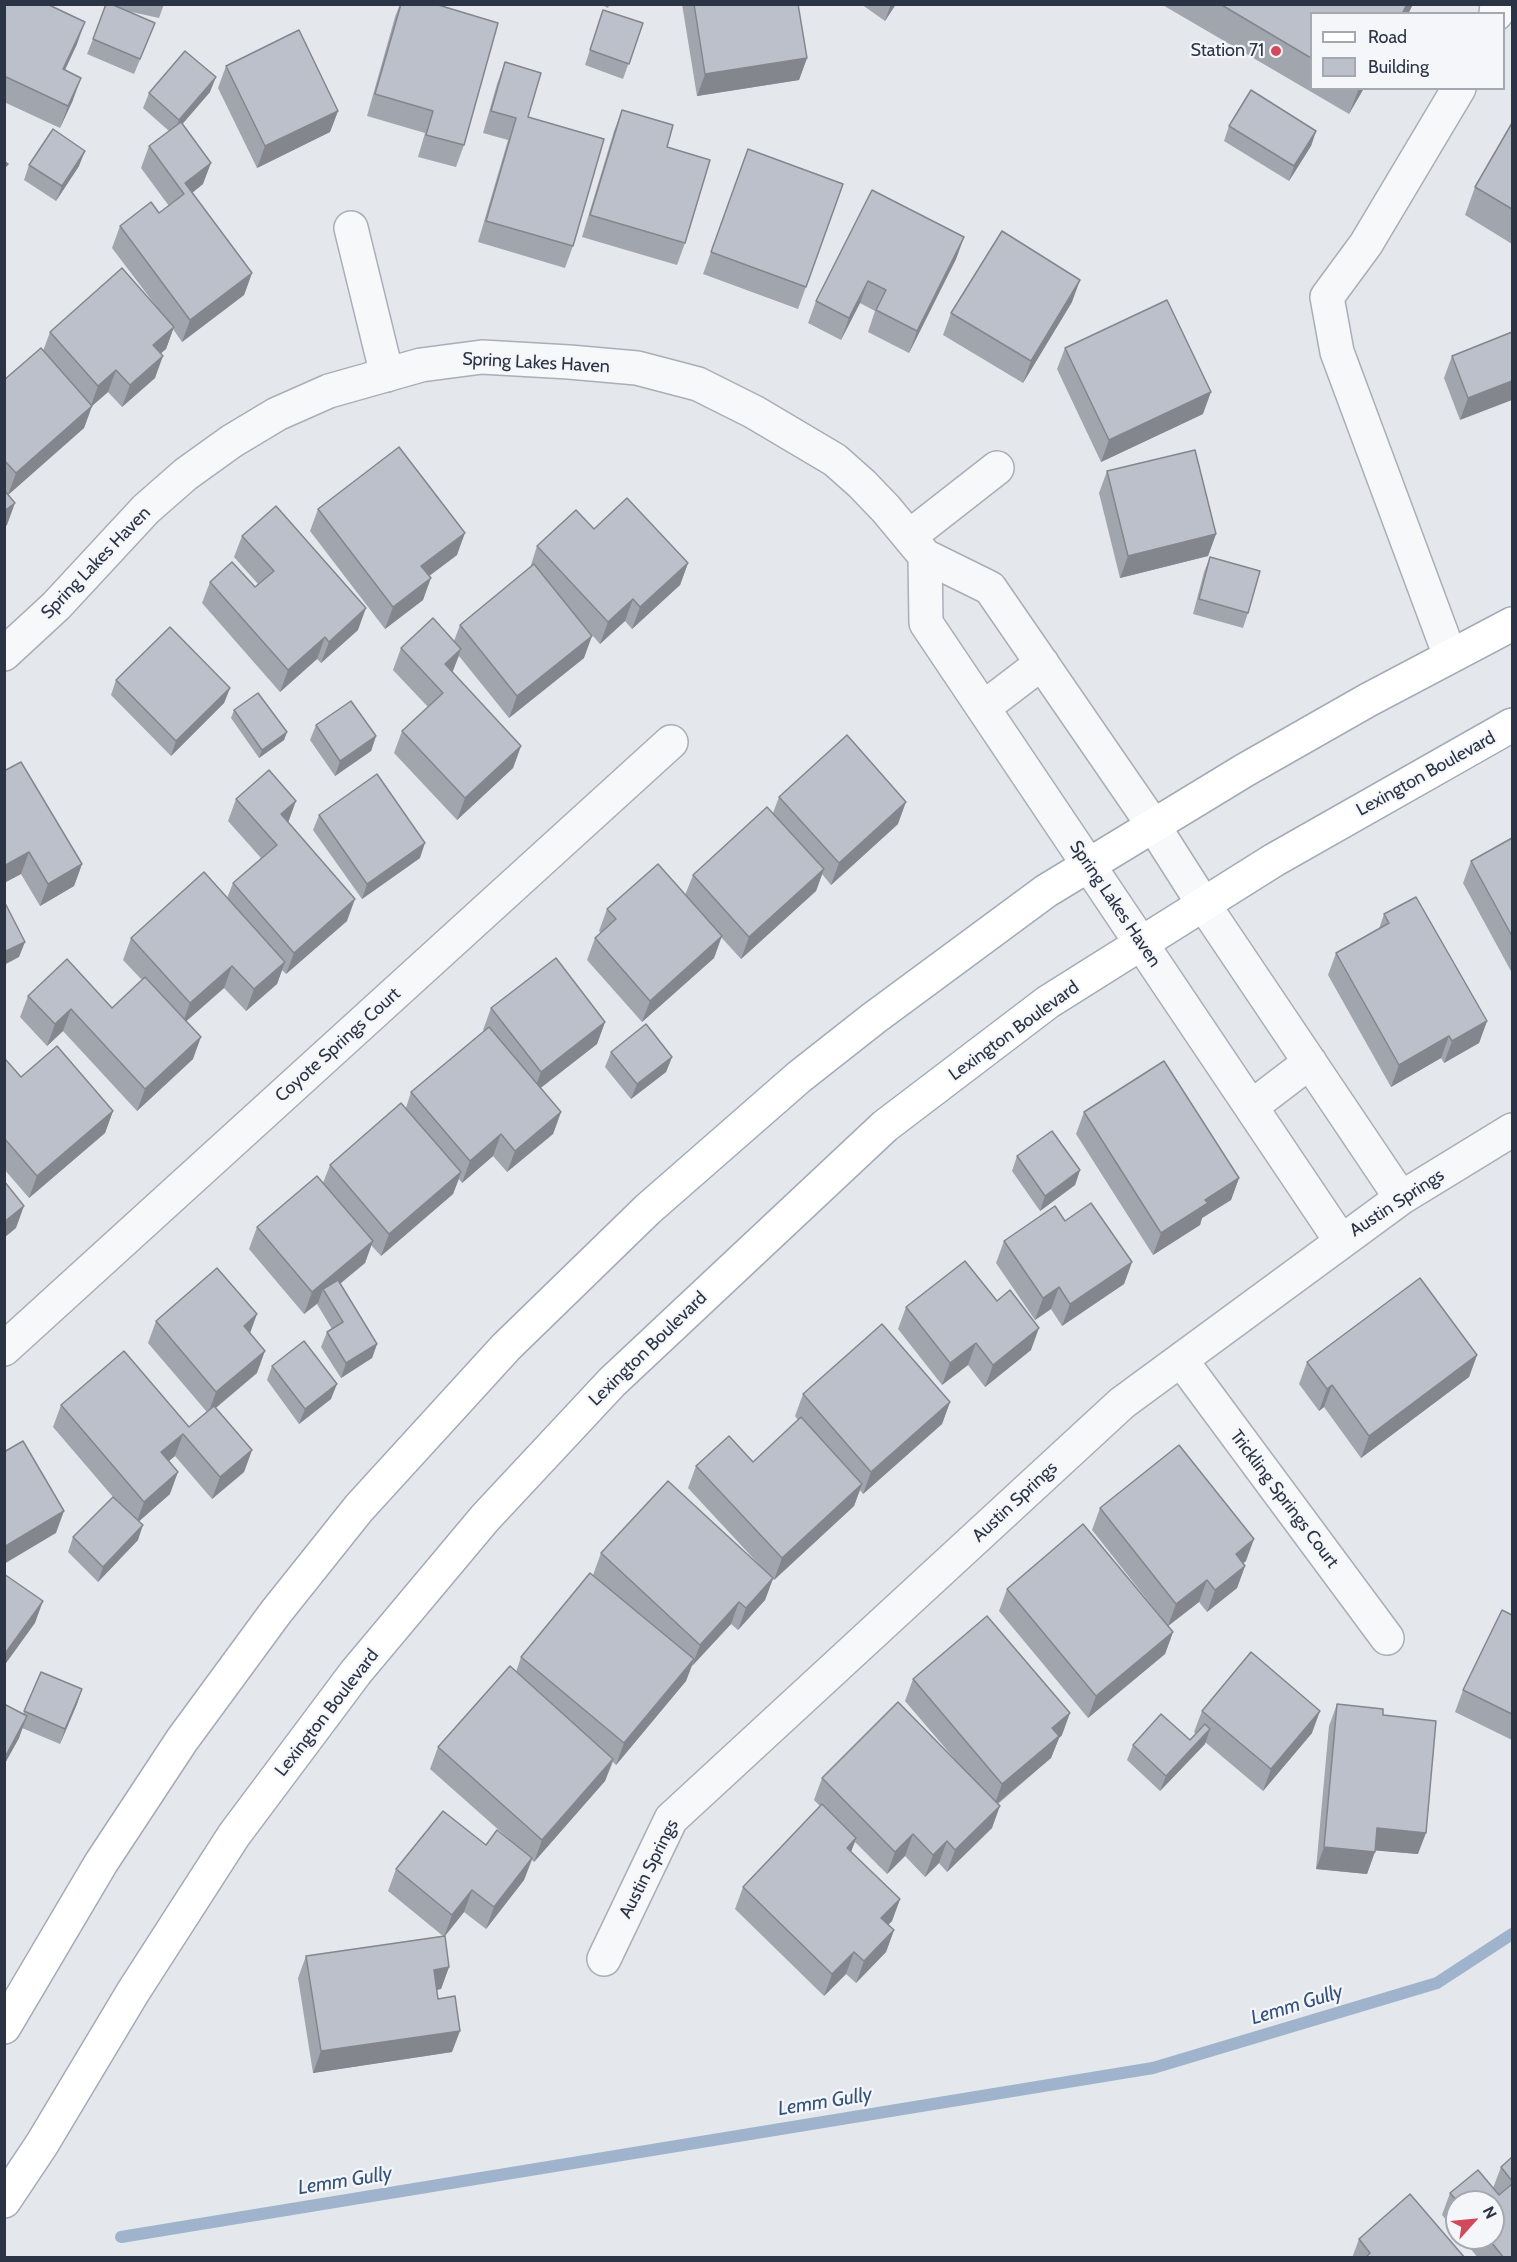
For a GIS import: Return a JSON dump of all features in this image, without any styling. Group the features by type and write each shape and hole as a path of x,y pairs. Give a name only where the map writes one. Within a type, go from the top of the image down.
{"main road":[{"path":"4,2027 101,1863 182,1740 269,1621 359,1508 506,1347 648,1209 799,1077 959,954 1046,891 1153,825 1368,700 1512,624"},
{"name":"Lexington Boulevard","path":"4,2201 42,2144 134,1992 234,1835 356,1672 485,1518 612,1382 885,1126 1048,1002 1274,860 1512,725"}],"street":[{"path":"1450,656 1337,352 1327,297 1366,244 1458,90"},
{"path":"351,228 387,375"},
{"name":"Spring Lakes Haven","path":"4,654 56,606 146,509 195,467 277,414 329,391 421,365 482,357 637,369 679,378 726,396 835,460 862,484 918,546 990,588 1153,825 1204,905 1401,1198"},
{"path":"918,546 997,468"},
{"name":"Spring Lakes Haven","path":"918,546 926,623 1341,1241"},
{"path":"983,708 1042,663"},
{"name":"Coyote Springs Court","path":"4,1349 671,741"},
{"path":"1251,1107 1310,1062"},
{"name":"Austin Springs","path":"604,1959 671,1819 1122,1403 1401,1198 1512,1130"},
{"name":"Trickling Springs Court","path":"1181,1360 1387,1638"}],"building":[{"path":"4,4 47,4 85,22 63,69 81,78 68,106 4,76"},
{"path":"106,4 111,4 155,23 140,59 93,39"},
{"path":"401,4 435,4 498,23 464,145 426,135 433,111 375,94"},
{"path":"694,4 798,4 807,58 705,74"},
{"path":"1220,4 1407,4 1403,12 1310,12 1310,57"},
{"path":"603,10 643,23 629,64 590,50"},
{"path":"299,30 338,111 265,146 226,66"},
{"path":"185,51 216,77 179,120 149,93"},
{"path":"505,62 541,73 528,117 604,139 573,246 486,221 516,118 491,111"},
{"path":"1251,90 1316,131 1294,166 1229,126"},
{"path":"622,110 673,125 667,147 710,160 685,243 590,215"},
{"path":"181,122 211,163 185,183 252,273 190,320 120,226 151,202 159,213 184,194 149,146"},
{"path":"1512,123 1512,209 1475,187"},
{"path":"53,129 85,151 62,186 29,165"},
{"path":"748,149 843,184 806,287 711,252"},
{"path":"872,190 964,237 917,331 876,310 886,290 868,281 849,318 816,301"},
{"path":"1002,231 1080,280 1031,361 951,313"},
{"path":"122,268 174,327 153,345 163,356 130,385 116,370 98,386 50,332"},
{"path":"1167,300 1211,392 1109,440 1065,348"},
{"path":"1512,332 1512,381 1468,398 1452,356"},
{"path":"41,348 92,406 16,473 4,460 4,380"},
{"path":"399,447 465,533 421,566 431,578 393,607 318,509"},
{"path":"1195,450 1216,534 1128,556 1107,471"},
{"path":"4,490 15,503 4,511"},
{"path":"627,498 688,563 640,607 633,599 608,622 537,546 576,510 594,529"},
{"path":"276,506 366,608 329,642 325,637 288,670 210,582 232,562 255,587 274,571 242,536"},
{"path":"1210,557 1260,571 1248,613 1199,599"},
{"path":"534,564 592,636 517,696 460,625"},
{"path":"433,618 461,649 445,664 521,746 465,798 402,731 443,693 401,648"},
{"path":"170,627 230,688 176,741 116,680"},
{"path":"258,693 287,732 262,750 234,710"},
{"path":"351,701 376,736 340,761 316,725"},
{"path":"847,735 906,802 839,863 779,797"},
{"path":"21,762 82,864 48,884 29,852 4,866 4,771"},
{"path":"269,770 296,801 281,814 355,899 294,953 233,883 277,845 236,799"},
{"path":"377,774 425,843 367,884 319,815"},
{"path":"767,807 824,869 749,937 693,875"},
{"path":"1512,838 1512,936 1471,861"},
{"path":"658,864 722,936 650,1001 595,938 616,919 607,909"},
{"path":"204,872 285,962 254,989 232,966 190,1003 131,938"},
{"path":"1416,897 1487,1021 1452,1041 1449,1036 1399,1065 1336,953 1389,923 1384,914"},
{"path":"4,901 25,942 4,952"},
{"path":"556,958 605,1022 541,1072 491,1008"},
{"path":"67,959 112,1008 145,977 201,1037 145,1089 71,1009 55,1024 28,996"},
{"path":"646,1024 672,1057 637,1084 611,1052"},
{"path":"489,1027 561,1112 515,1151 501,1134 470,1161 411,1092"},
{"path":"57,1046 113,1111 37,1176 4,1138 4,1061 6,1060 21,1077"},
{"path":"1164,1061 1239,1178 1205,1200 1208,1203 1161,1233 1084,1112"},
{"path":"401,1103 461,1172 389,1234 330,1165"},
{"path":"1052,1131 1080,1170 1045,1196 1017,1156"},
{"path":"317,1176 373,1241 312,1292 257,1227"},
{"path":"4,1181 24,1206 4,1222"},
{"path":"1091,1203 1132,1262 1070,1304 1059,1287 1043,1298 1004,1241 1055,1206 1065,1221"},
{"path":"965,1261 997,1301 1010,1290 1039,1328 993,1365 976,1343 950,1363 906,1307"},
{"path":"217,1268 257,1314 244,1326 265,1351 216,1392 156,1321"},
{"path":"1420,1278 1477,1355 1369,1436 1332,1385 1327,1389 1307,1362"},
{"path":"338,1280 377,1344 346,1363 327,1332 343,1322 323,1289"},
{"path":"882,1324 950,1402 871,1472 803,1394"},
{"path":"304,1341 337,1384 305,1409 272,1366"},
{"path":"124,1351 189,1427 214,1406 252,1450 220,1477 183,1434 161,1452 178,1472 144,1502 61,1405"},
{"path":"801,1417 862,1484 782,1558 696,1466 729,1436 753,1462"},
{"path":"23,1441 64,1511 4,1547 4,1452"},
{"path":"1179,1445 1254,1539 1236,1554 1245,1566 1215,1590 1207,1580 1176,1604 1100,1508"},
{"path":"668,1481 773,1578 746,1608 739,1602 700,1645 601,1553"},
{"path":"113,1497 143,1525 103,1567 73,1537"},
{"path":"1083,1524 1173,1632 1096,1696 1007,1589"},
{"path":"590,1573 694,1659 624,1743 521,1657"},
{"path":"4,1574 43,1601 4,1655"},
{"path":"1502,1610 1512,1615 1512,1714 1463,1690"},
{"path":"987,1616 1070,1713 1052,1728 1059,1736 1002,1784 913,1679"},
{"path":"1251,1652 1320,1711 1271,1769 1202,1711"},
{"path":"510,1666 613,1759 542,1840 438,1747"},
{"path":"41,1672 82,1689 65,1729 24,1711"},
{"path":"898,1702 1000,1806 955,1850 947,1841 933,1855 913,1834 895,1852 822,1778"},
{"path":"4,1704 27,1716 4,1759"},
{"path":"1337,1704 1383,1709 1383,1715 1436,1721 1426,1833 1377,1828 1375,1852 1324,1847"},
{"path":"1161,1714 1190,1740 1205,1724 1210,1729 1166,1776 1133,1745"},
{"path":"822,1804 856,1838 847,1848 900,1899 881,1918 894,1930 864,1961 854,1952 832,1974 743,1887"},
{"path":"443,1811 486,1845 497,1830 532,1858 494,1907 472,1890 452,1915 396,1869"},
{"path":"445,1936 449,1967 434,1970 438,1999 455,1996 460,2031 321,2051 306,1956"},
{"path":"1512,2157 1512,2181 1501,2167"},
{"path":"1478,2170 1495,2190 1454,2190"},
{"path":"1512,2184 1512,2258 1504,2258 1498,2250 1505,2250 1505,2190"},
{"path":"1410,2194 1445,2235 1445,2250 1458,2250 1465,2258 1365,2258 1370,2253 1359,2239"}],"waterway":[{"name":"Lemm Gully","path":"121,2237 1153,2068 1437,1983 1512,1934"}],"place":[{"name":"Station 71","path":"1276,51"}]}
